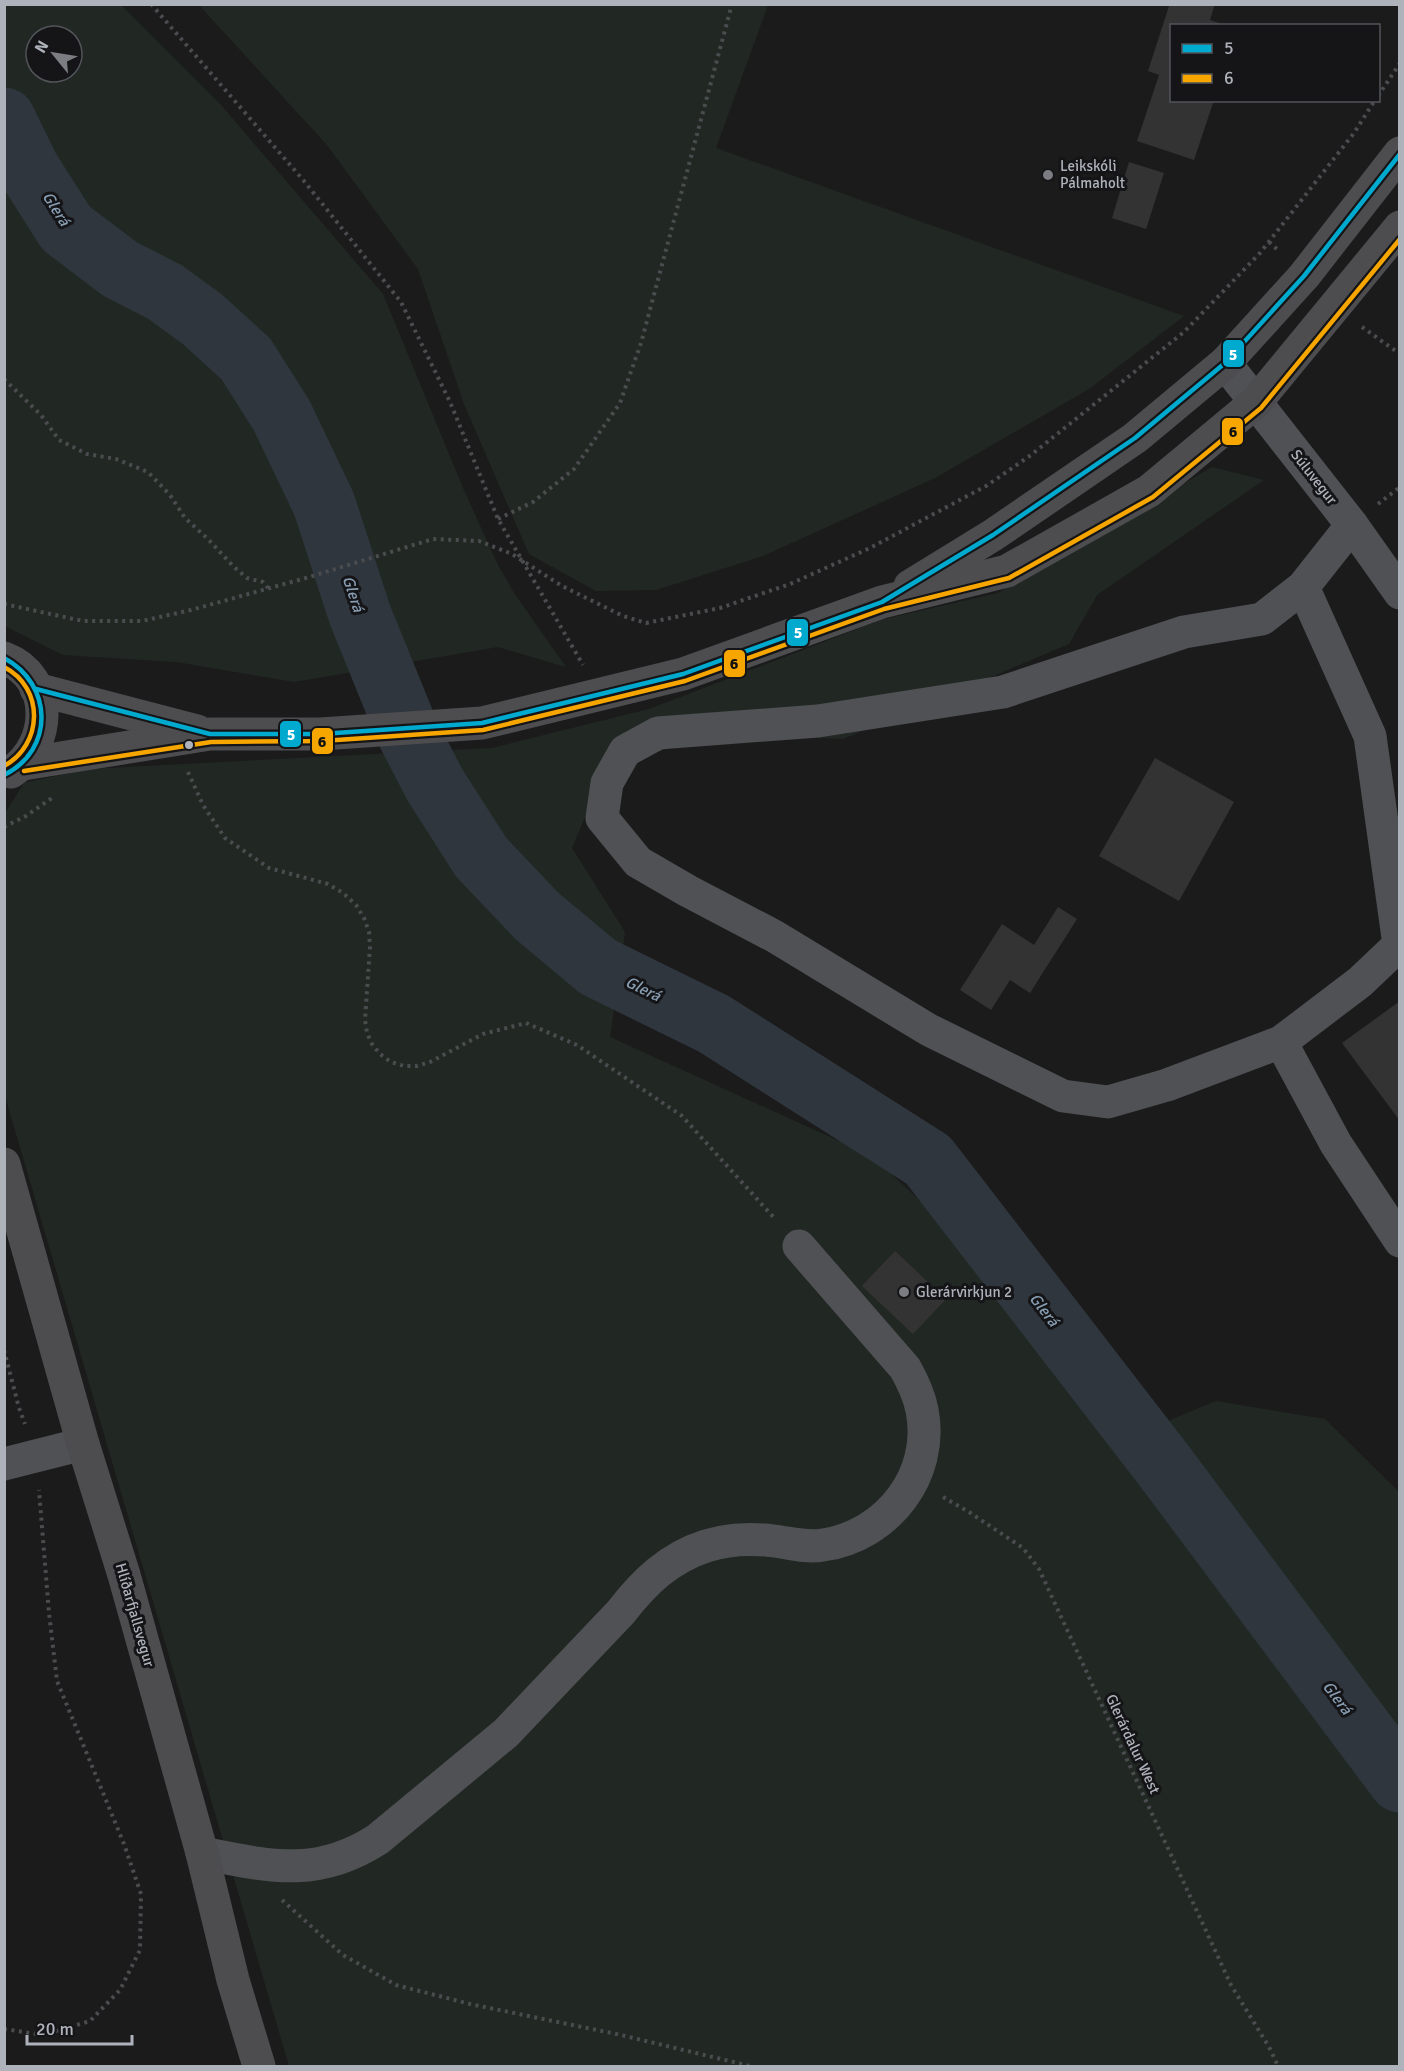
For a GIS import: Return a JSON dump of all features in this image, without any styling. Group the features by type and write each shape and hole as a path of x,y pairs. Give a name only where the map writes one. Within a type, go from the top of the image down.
{"main road":[{"path":"882,602 993,535 1135,438 1225,363 1304,276 1400,153"},
{"path":"14,770 210,734 321,734 482,723 683,674 882,602 1007,572 1149,491 1256,402 1400,227"},
{"path":"4,658 26,673 36,689 42,708 42,729 35,748 14,770"},
{"path":"36,689 210,734"},
{"name":"Hlíðarfjallsvegur","path":"4,1164 9,1196 124,1575 202,1853 233,1980 259,2067"}],"street":[{"name":"Súluvegur","path":"1225,363 1352,525 1400,593"},
{"path":"1303,587 1370,736 1400,945 1360,982 1281,1042 1167,1085 1108,1102 1063,1096 928,1030 774,936 638,862 602,818 607,783 625,751 658,733 818,721 1003,692 1184,632 1262,619 1303,587 1352,525"},
{"path":"1281,1042 1336,1144 1400,1241"},
{"path":"202,1853 295,1868 320,1865 360,1851 378,1839 506,1733 657,1571 705,1546 752,1539 799,1546 822,1546 866,1531 885,1518 901,1501 913,1481 921,1458 924,1435 922,1412 916,1389 905,1368 799,1246"},
{"path":"4,1464 83,1444"}],"path":[{"path":"151,4 304,181 401,302 450,402 498,519 599,694"},
{"path":"498,519 533,502 574,469 620,403 641,343 732,4"},
{"path":"1380,93 1400,63"},
{"path":"4,604 82,621 142,621 268,589 433,539 479,541 512,554 562,586 623,616 646,623 720,608 790,584 880,543 986,486 1031,455 1184,332 1264,247 1354,134 1375,102"},
{"path":"4,379 41,415 59,440 87,454 116,459 148,472 170,495 185,518 233,566 248,578 263,582 268,589"},
{"path":"186,769 203,805 225,838 269,868 328,884 343,893 356,905 369,932 365,1020 367,1033 380,1054 391,1062 404,1066 417,1066 430,1062 483,1034 526,1023 577,1045 682,1116 799,1246"},
{"path":"4,826 26,816 57,795"},
{"path":"4,1350 19,1408 37,1456 49,1613 57,1681 124,1844 141,1894 140,1950 120,1990 90,2021 44,2035 4,2029"},
{"name":"Glerárdalur West","path":"913,1481 969,1512 1023,1548 1039,1569 1232,1985 1269,2047 1278,2067"},
{"path":"281,1899 343,1955 396,1985 470,2004 621,2036 750,2067"}],"shaded area":[{"path":"5,4 121,5 221,105 383,294 463,488 497,563 514,593 566,667 498,647 294,682 176,662 63,655 5,626"},
{"path":"199,5 768,5 716,148 1184,316 1089,389 935,478 763,556 656,590 596,591 529,554 464,404 418,269 327,145"},
{"path":"1212,467 1264,480 1097,595 1069,644 843,739 707,734 604,772 572,848 625,932 610,1037 872,1156 991,1267 1122,1440 1216,1401 1325,1419 1399,1492 1399,2066 289,2066 5,1096 4,815 24,783 88,769 492,748 649,709 881,620 998,593"}],"building":[{"path":"1165,4 1215,4 1210,20 1222,24 1170,24 1170,102 1213,102 1194,160 1137,141 1159,75 1148,71 1169,6"},
{"path":"1129,162 1164,173 1146,229 1112,218"},
{"path":"1155,758 1234,802 1179,901 1099,856"},
{"path":"1058,907 1077,919 1030,993 1010,980 991,1010 960,990 1002,924 1034,945"},
{"path":"1400,1001 1400,1121 1342,1043"},
{"name":"Glerárvirkjun 2","path":"895,1251 946,1299 913,1334 862,1286"}],"waterway":[{"name":"Glerá","path":"4,119 28,168 66,228 120,269 165,292 202,319 246,359 282,416 324,504 360,615 408,733 435,785 481,857 537,916 598,967 714,1024 928,1160 1162,1463 1400,1781"}],"transit line":[{"name":"5","path":"36,689 210,734 321,734 482,723 683,674 882,602 993,535 1135,438 1225,363 1304,276 1400,154"},
{"name":"6","path":"24,771 211,742 322,741 483,730 685,681 884,609 1009,578 1153,497 1261,408 1400,239"},
{"name":"5","path":"4,658 20,669 32,684 39,700 42,717 39,734 32,750 21,764 4,775"},
{"name":"6","path":"4,667 17,676 27,688 34,716 32,731 26,745 17,757 4,766"}],"place":[{"name":"Leikskóli Pálmaholt","path":"1048,175"},
{"name":"Glerárvirkjun 2","path":"904,1292"}]}
